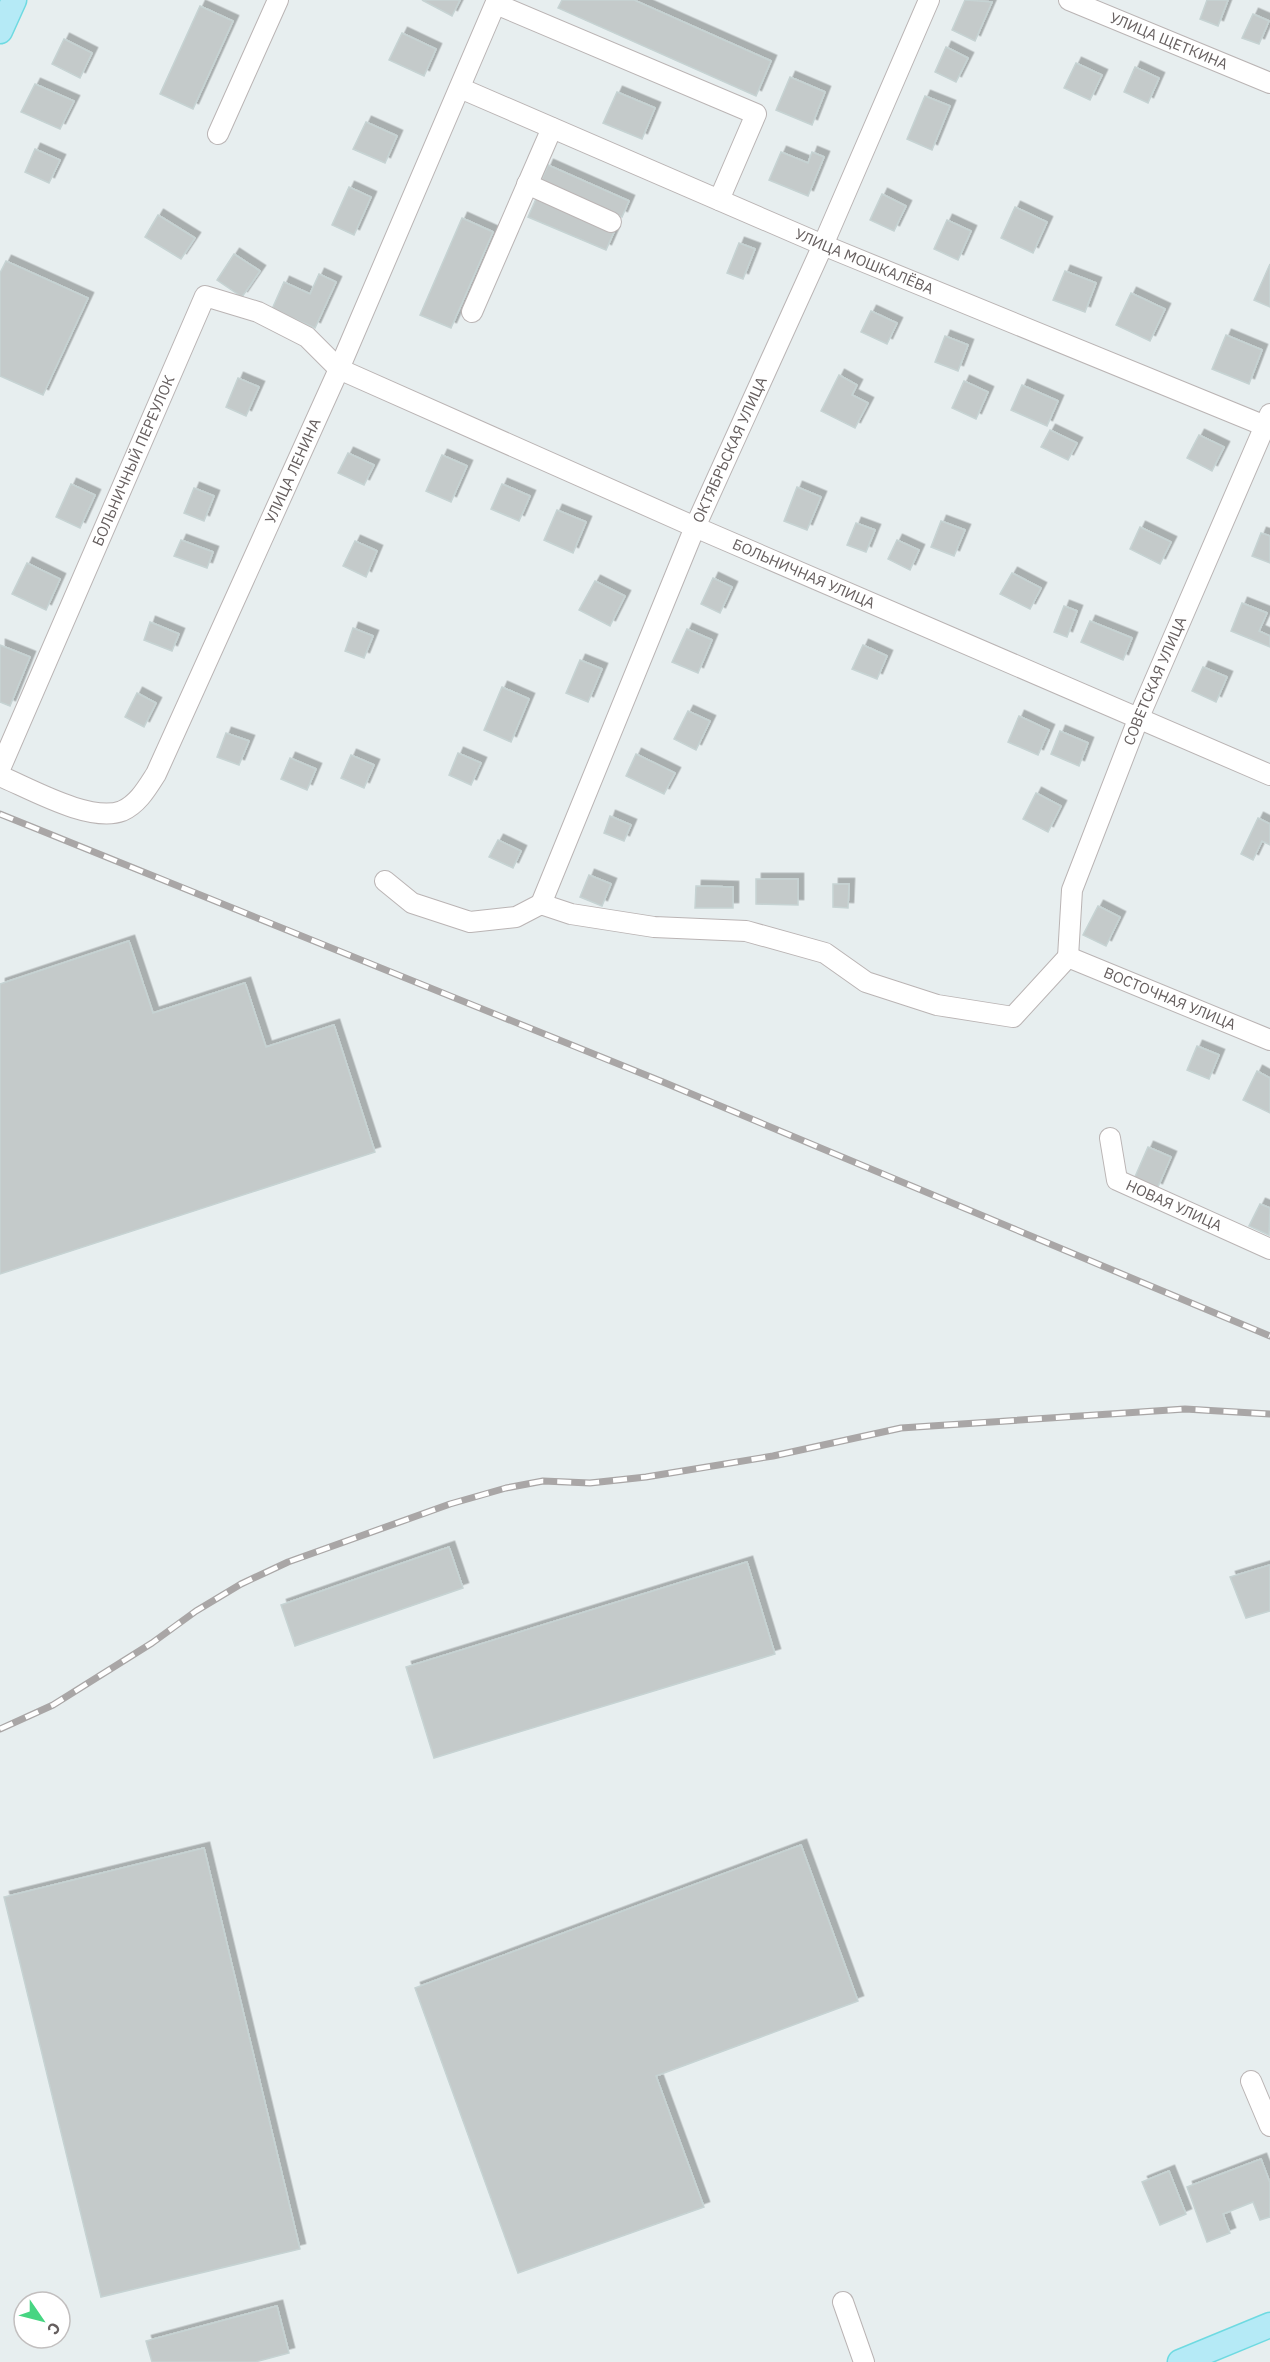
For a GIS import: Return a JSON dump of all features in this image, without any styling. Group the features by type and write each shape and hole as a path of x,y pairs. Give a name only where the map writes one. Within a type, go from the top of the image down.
{"main road":[{"path":"0,31 14,0"},
{"path":"1180,2362 1270,2325"}],"street":[{"path":"218,134 278,0"},
{"name":"ОКТЯБРЬСКАЯ УЛИЦА","path":"541,904 695,527 823,245 929,0"},
{"name":"УЛИЦА ЩЕТКИНА","path":"1069,0 1270,83"},
{"path":"496,2 756,114 719,200"},
{"name":"УЛИЦА ЛЕНИНА","path":"0,776 78,808 104,815 123,810 142,796 168,751 339,369 496,2"},
{"name":"УЛИЦА МОШКАЛЁВА","path":"460,88 823,245 1268,422"},
{"path":"472,312 552,128"},
{"path":"527,184 610,222"},
{"name":"БОЛЬНИЧНЫЙ ПЕРЕУЛОК","path":"0,769 205,296 258,312 307,337 339,369"},
{"name":"БОЛЬНИЧНАЯ УЛИЦА","path":"339,369 695,527 1270,775"},
{"name":"СОВЕТСКАЯ УЛИЦА","path":"1068,957 1072,890 1139,717 1268,422"},
{"path":"385,881 412,903 470,922 516,917 541,904 571,914 654,927 746,931 825,953 866,982 937,1005 1013,1017 1068,957"},
{"name":"ВОСТОЧНАЯ УЛИЦА","path":"1068,957 1270,1040"},
{"name":"НОВАЯ УЛИЦА","path":"1110,1138 1117,1179 1270,1249"},
{"path":"1251,2080 1270,2126"},
{"path":"843,2302 864,2362"}],"building":[{"path":"422,0 460,0 452,16"},
{"path":"562,0 634,0 771,61 756,96 558,8"},
{"path":"965,0 992,2 975,41 952,30"},
{"path":"1207,0 1228,0 1218,26 1200,19"},
{"path":"200,6 233,21 193,109 160,94"},
{"path":"1253,14 1269,21 1259,44 1242,38"},
{"path":"402,33 436,49 424,76 389,60"},
{"path":"64,39 92,53 80,78 52,64"},
{"path":"946,47 968,58 956,82 935,72"},
{"path":"1076,63 1102,75 1090,100 1064,88"},
{"path":"1135,67 1159,78 1148,103 1124,92"},
{"path":"790,77 825,92 812,125 776,110"},
{"path":"35,84 74,101 60,129 21,112"},
{"path":"617,92 655,108 642,139 603,123"},
{"path":"925,96 950,106 932,150 907,139"},
{"path":"366,122 397,136 385,163 353,149"},
{"path":"35,149 60,160 49,183 25,172"},
{"path":"781,152 808,163 812,152 824,157 808,196 769,180"},
{"path":"548,165 629,201 622,217 541,181"},
{"path":"349,187 371,197 354,235 332,225"},
{"path":"882,194 906,206 894,231 870,220"},
{"path":"536,199 614,232 606,250 528,217"},
{"path":"1015,207 1047,222 1033,253 1001,238"},
{"path":"158,215 195,238 181,259 145,237"},
{"path":"462,218 493,232 451,328 420,315"},
{"path":"947,220 971,231 958,260 934,249"},
{"path":"739,243 755,249 743,279 727,273"},
{"path":"234,254 260,271 242,297 217,280"},
{"path":"6,261 88,298 43,395 0,376 0,273"},
{"path":"1270,264 1270,307 1254,300"},
{"path":"1065,271 1096,283 1085,312 1053,300"},
{"path":"319,274 336,282 315,328 272,309 284,282 310,294"},
{"path":"1131,293 1165,309 1150,341 1116,325"},
{"path":"871,311 897,323 887,344 861,332"},
{"path":"1226,335 1262,350 1249,384 1212,369"},
{"path":"945,336 968,345 958,371 935,362"},
{"path":"839,375 857,385 852,395 868,403 855,428 821,411"},
{"path":"238,378 259,387 246,416 226,407"},
{"path":"964,381 988,392 976,419 952,408"},
{"path":"1022,385 1058,401 1047,426 1011,410"},
{"path":"1050,430 1077,443 1068,460 1041,447"},
{"path":"1199,435 1224,447 1212,471 1187,458"},
{"path":"348,453 374,465 364,485 338,473"},
{"path":"442,455 467,466 451,502 426,491"},
{"path":"71,484 95,495 80,528 56,517"},
{"path":"502,484 530,496 519,521 491,509"},
{"path":"797,487 821,497 807,530 784,521"},
{"path":"194,488 214,496 204,521 184,513"},
{"path":"557,510 586,522 573,553 544,540"},
{"path":"941,521 965,530 954,556 931,547"},
{"path":"856,523 875,530 866,552 847,545"},
{"path":"1140,527 1171,542 1160,564 1130,549"},
{"path":"1261,533 1270,536 1270,563 1252,556"},
{"path":"181,540 213,552 207,568 174,556"},
{"path":"897,540 919,550 910,570 888,559"},
{"path":"355,541 377,551 366,577 343,566"},
{"path":"27,563 60,579 46,610 12,594"},
{"path":"1012,573 1041,588 1030,609 1000,594"},
{"path":"713,578 732,587 720,613 701,604"},
{"path":"595,581 625,596 610,626 579,610"},
{"path":"1242,603 1267,613 1259,631 1270,636 1270,647 1231,631"},
{"path":"1064,606 1077,611 1067,637 1054,632"},
{"path":"1090,621 1132,638 1123,660 1081,642"},
{"path":"150,622 179,634 172,651 144,640"},
{"path":"353,628 373,636 364,658 345,651"},
{"path":"687,629 712,640 698,673 672,662"},
{"path":"0,645 30,657 10,706 0,702"},
{"path":"863,645 887,656 877,679 852,669"},
{"path":"580,660 602,669 588,702 566,693"},
{"path":"1203,667 1227,677 1216,702 1192,691"},
{"path":"502,687 529,699 511,742 484,730"},
{"path":"137,693 156,703 144,727 125,717"},
{"path":"688,711 710,721 696,750 674,739"},
{"path":"1019,716 1049,730 1038,755 1008,742"},
{"path":"1060,731 1088,743 1079,766 1051,754"},
{"path":"226,733 249,741 239,765 217,757"},
{"path":"458,753 481,763 471,785 449,775"},
{"path":"636,754 675,773 664,794 626,776"},
{"path":"351,755 374,765 364,788 341,778"},
{"path":"290,758 316,769 307,790 281,779"},
{"path":"1036,793 1061,806 1048,832 1023,819"},
{"path":"610,816 631,825 624,841 604,833"},
{"path":"1258,818 1270,824 1270,845 1262,841 1253,860 1241,854"},
{"path":"498,840 521,851 513,868 489,857"},
{"path":"589,875 611,884 602,906 580,897"},
{"path":"756,879 798,879 798,905 756,904"},
{"path":"833,884 849,884 848,908 833,907"},
{"path":"696,886 733,887 733,908 695,908"},
{"path":"1098,906 1120,917 1106,946 1083,935"},
{"path":"129,941 153,1013 245,983 266,1047 334,1025 375,1152 0,1274 0,984"},
{"path":"1197,1046 1219,1055 1209,1079 1187,1070"},
{"path":"1257,1071 1270,1078 1270,1113 1243,1100"},
{"path":"1148,1147 1171,1157 1157,1189 1134,1179"},
{"path":"1260,1204 1270,1208 1269,1235 1249,1226"},
{"path":"449,1547 463,1588 295,1646 281,1605"},
{"path":"747,1562 775,1654 434,1758 406,1667"},
{"path":"1270,1565 1270,1611 1246,1618 1230,1577"},
{"path":"801,1845 858,2001 656,2076 704,2207 518,2273 415,1988"},
{"path":"204,1848 300,2249 101,2297 4,1897"},
{"path":"1261,2159 1270,2183 1270,2217 1260,2220 1253,2202 1223,2214 1230,2233 1207,2242 1187,2187"},
{"path":"1169,2171 1186,2214 1160,2225 1142,2182"},
{"path":"277,2306 289,2353 255,2362 152,2362 146,2341"}],"railway":[{"path":"0,814 663,1082 1270,1336"},
{"path":"0,1729 53,1705 241,1584 288,1562 450,1504 506,1488 543,1481 590,1483 646,1477 773,1456 901,1428 1185,1409 1270,1414"}]}
